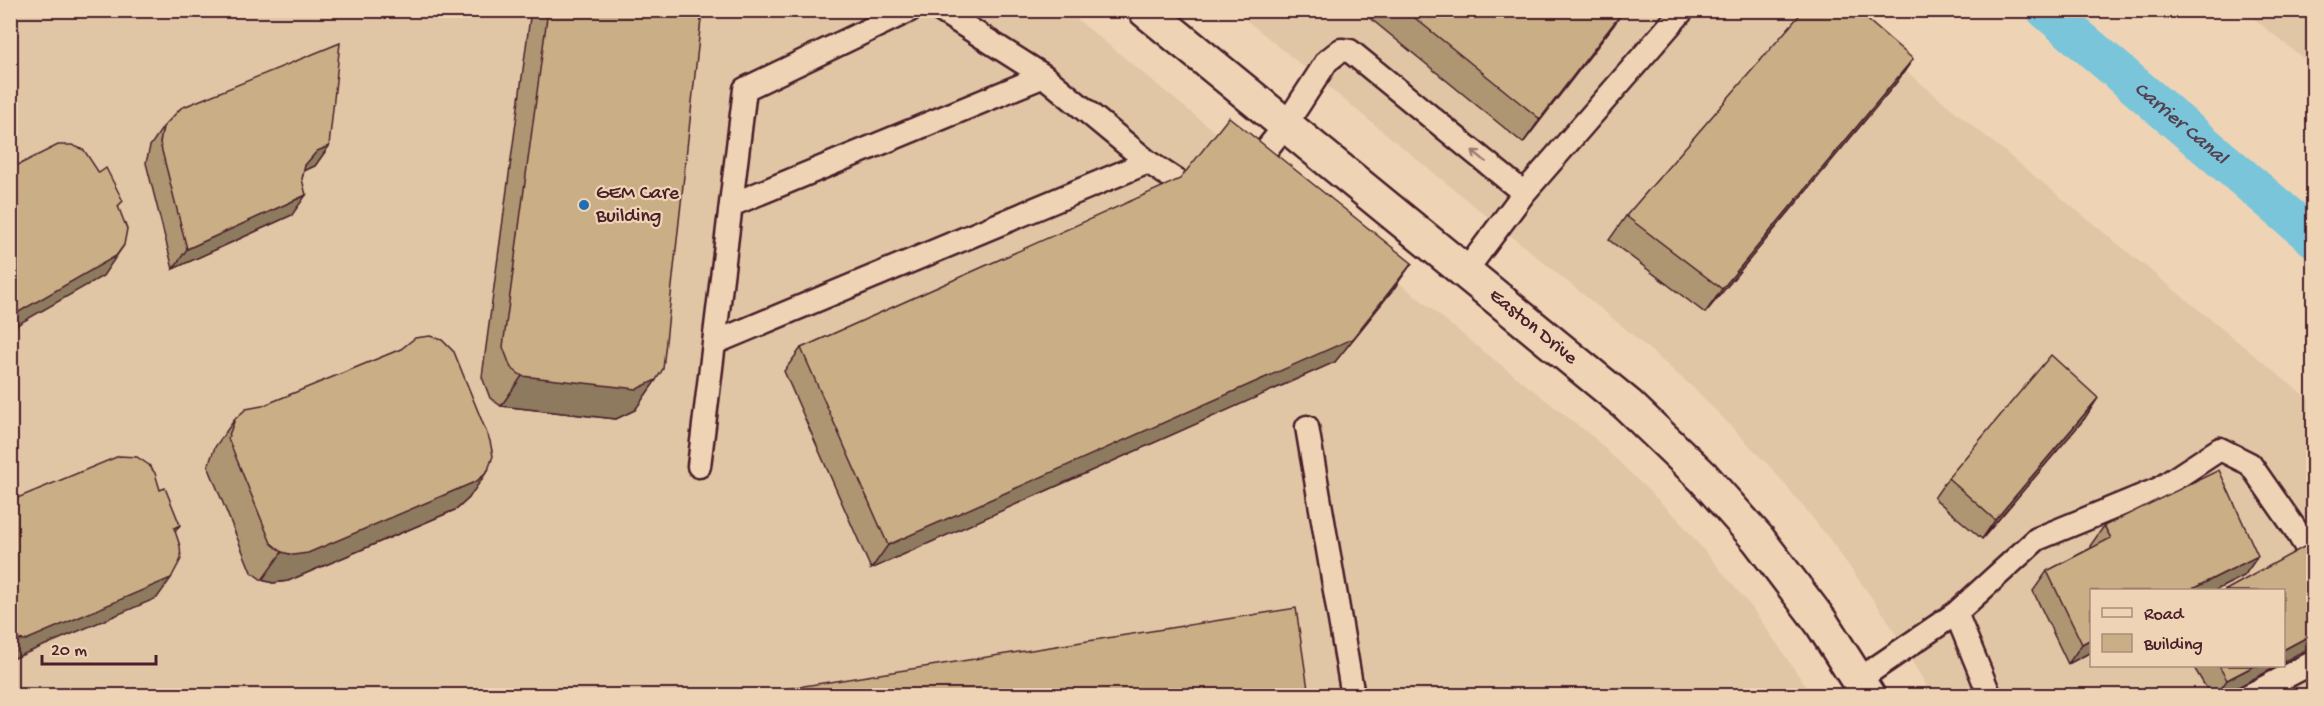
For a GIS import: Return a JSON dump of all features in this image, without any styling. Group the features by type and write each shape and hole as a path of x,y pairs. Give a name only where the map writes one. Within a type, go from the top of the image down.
{"street":[{"name":"Easton Drive","path":"1144,10 1628,405 1703,477 1758,539 1821,622 1863,688"}],"lane":[{"path":"699,466 745,89 910,10"},
{"path":"940,10 1044,76 1148,162 1179,183"},
{"path":"1465,272 1524,193 1683,10"},
{"path":"1250,170 1285,126 1327,61 1341,50 1350,51 1524,193"},
{"path":"731,205 1044,76"},
{"path":"714,343 1148,162"},
{"path":"1307,427 1353,696"},
{"path":"1863,688 1956,613 2037,540 2159,489 2220,449 2250,465 2296,530 2313,560"},
{"path":"1956,613 1990,696"},
{"path":"2248,696 2313,662"}],"shaded area":[{"path":"10,11 1067,11 1483,351 1592,436 1677,518 1753,609 1812,695 11,695"},
{"path":"1235,11 1832,11 2313,403 2313,695 1932,695 1885,616 1828,537 1773,470 1698,392 1628,331"},
{"path":"2244,11 2313,11 2313,66"}],"building":[{"name":"GEM Care Building","path":"548,10 702,10 663,369 656,380 637,389 522,376 511,368 503,347"},
{"path":"1405,10 1624,10 1540,119"},
{"path":"1804,10 1856,10 1913,59 1722,289 1626,216"},
{"path":"340,43 329,146 317,151 305,165 302,179 306,195 187,249 160,143 163,127 181,108"},
{"path":"1229,117 1412,263 1352,339 888,545 801,348 1180,179"},
{"path":"58,145 72,145 84,150 99,173 106,168 123,201 118,206 127,229 124,245 116,256 10,317 10,169"},
{"path":"430,336 442,340 454,352 490,441 493,456 488,470 477,481 308,553 293,555 282,552 271,543 228,438 235,419 246,409 262,406 401,349 415,338"},
{"path":"2051,355 2098,398 1995,520 1948,478"},
{"path":"119,456 137,457 149,465 155,473 160,490 165,488 180,525 174,528 180,546 181,559 171,578 26,640 10,639 10,501"},
{"path":"2219,470 2258,556 2192,589 2090,589 2090,640 2082,644 2047,571 2111,538 2104,526"},
{"path":"2313,542 2313,634 2285,649 2285,589 2228,589"},
{"path":"1296,608 1309,696 741,696"},
{"path":"2220,667 2252,667 2227,680"}],"waterway":[{"name":"Carrier Canal","path":"2046,10 2314,238"}],"place":[{"name":"GEM Care Building","path":"584,205"}]}
